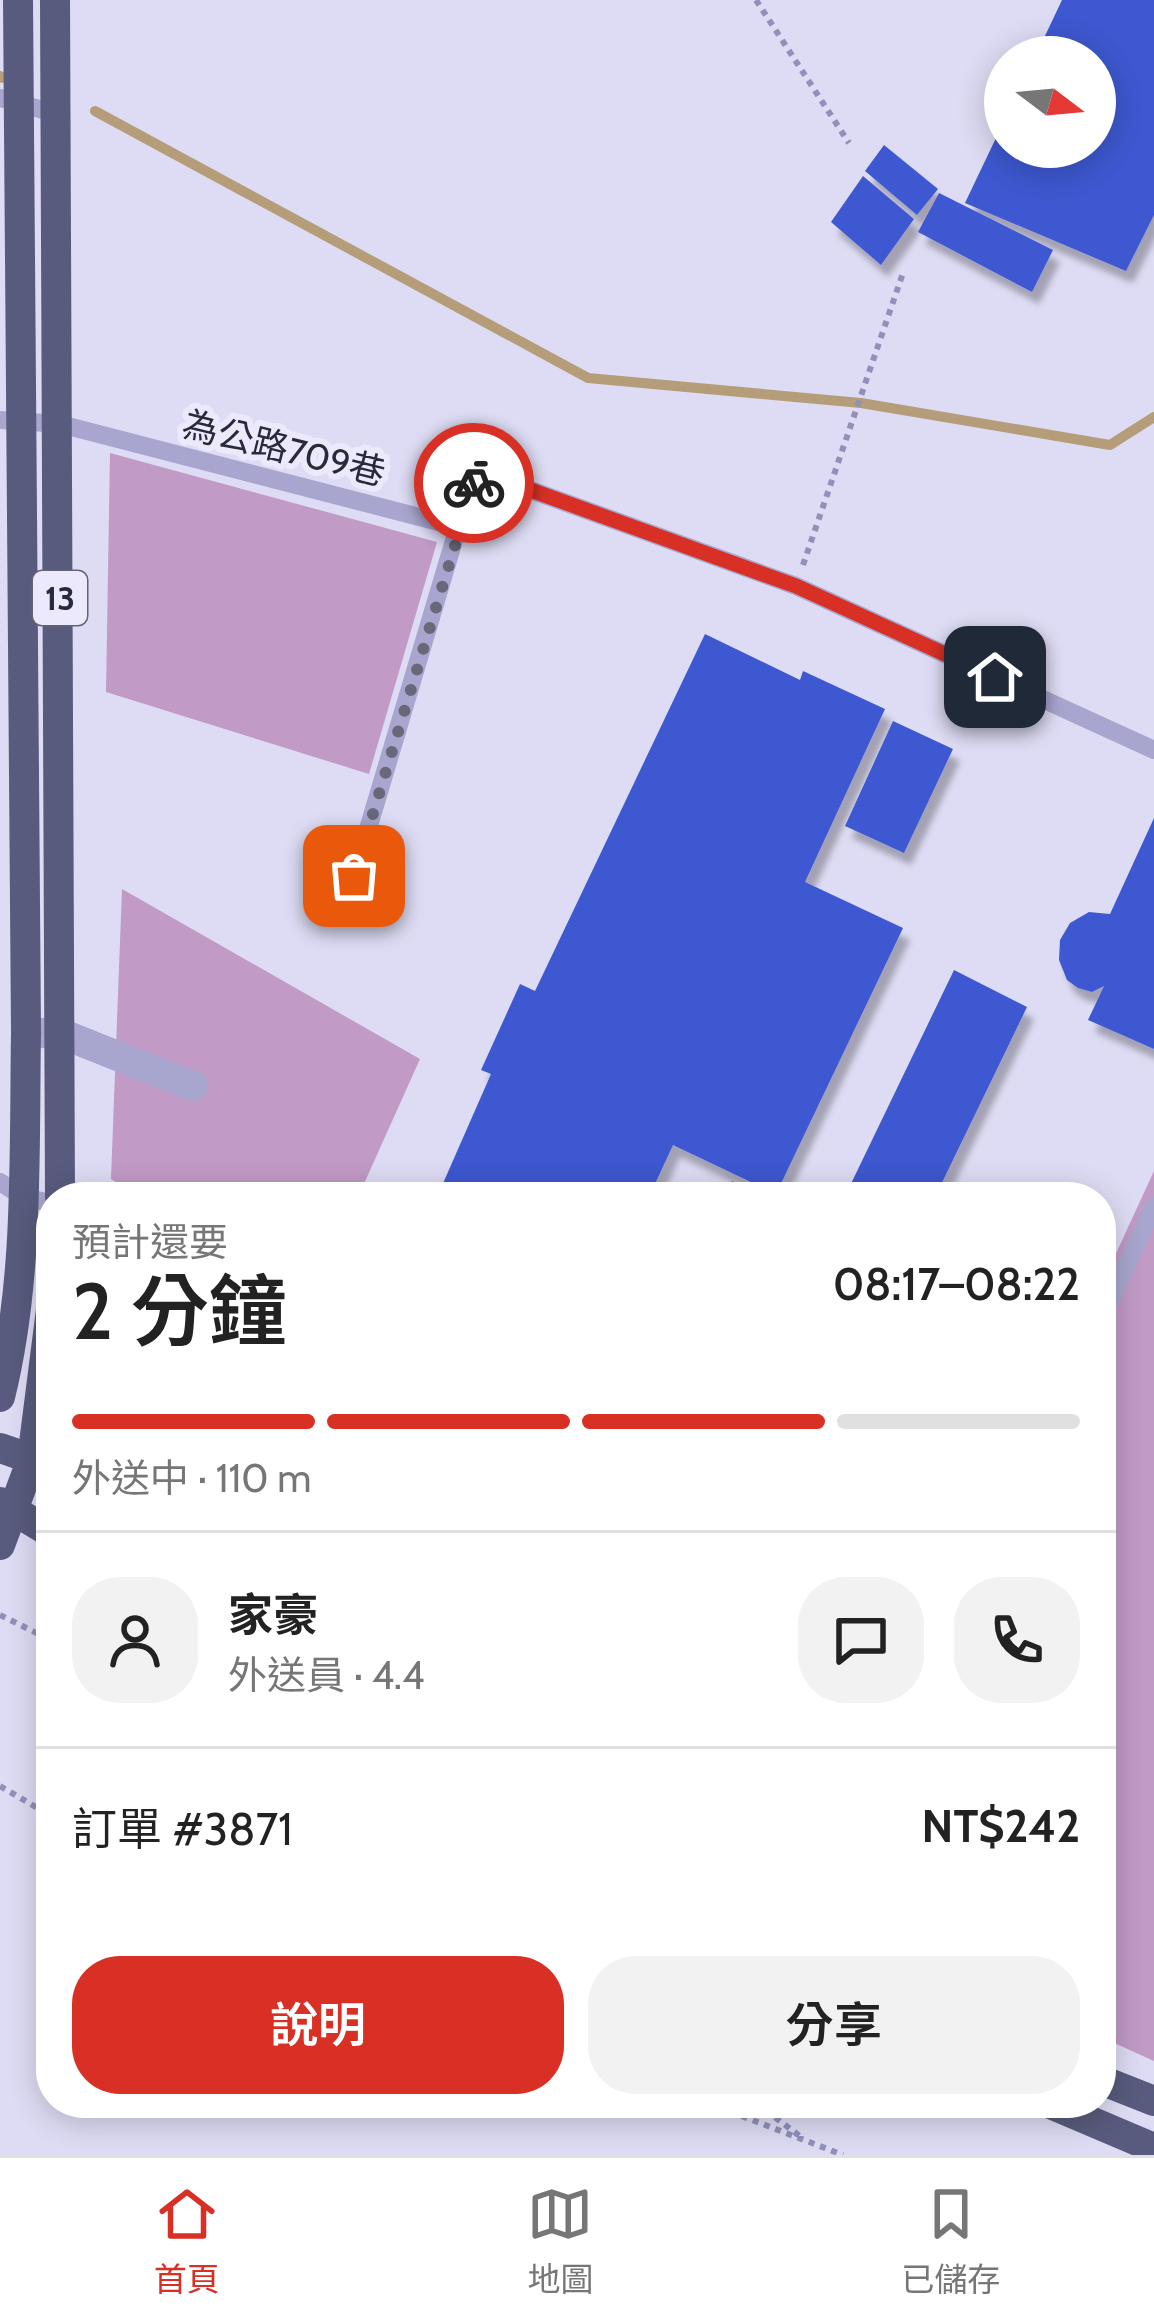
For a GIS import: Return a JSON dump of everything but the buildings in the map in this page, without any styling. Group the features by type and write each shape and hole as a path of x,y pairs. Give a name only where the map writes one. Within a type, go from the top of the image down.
{"main road":[{"name":"13","path":"0,1397 13,1346 25,1194 26,1033 11,421 10,102 18,0"},
{"name":"13","path":"55,0 60,1182"},
{"path":"0,1448 36,1463"},
{"path":"0,1545 7,1504 36,1472"},
{"path":"7,1504 36,1523"},
{"path":"1116,2086 1154,2101"},
{"path":"1083,2118 1154,2148"}],"street":[{"path":"26,1033 60,1033 193,1086"}],"lane":[{"path":"10,102 57,114"},
{"name":"為公路709巷","path":"11,421 59,424 458,527"},
{"path":"354,876 478,471 796,586 1154,750"},
{"path":"1116,1288 1154,1207"}],"path":[{"path":"756,0 849,143"},
{"path":"796,586 904,270"},
{"path":"0,1615 36,1633"},
{"path":"0,1786 36,1807"},
{"path":"746,2118 843,2155"},
{"path":"776,2118 807,2141"}],"shaded area":[{"path":"110,453 437,542 369,774 106,692"},
{"path":"122,889 420,1059 365,1182 111,1179"},
{"path":"1154,1171 1154,2061 1116,2044 1116,1253"}],"waterway":[{"path":"95,111 588,378 861,403 1110,445 1154,417"}],"way so far":[{"path":"354,876 474,483"}],"route":[{"path":"474,483 478,471 796,586 995,677"}]}
